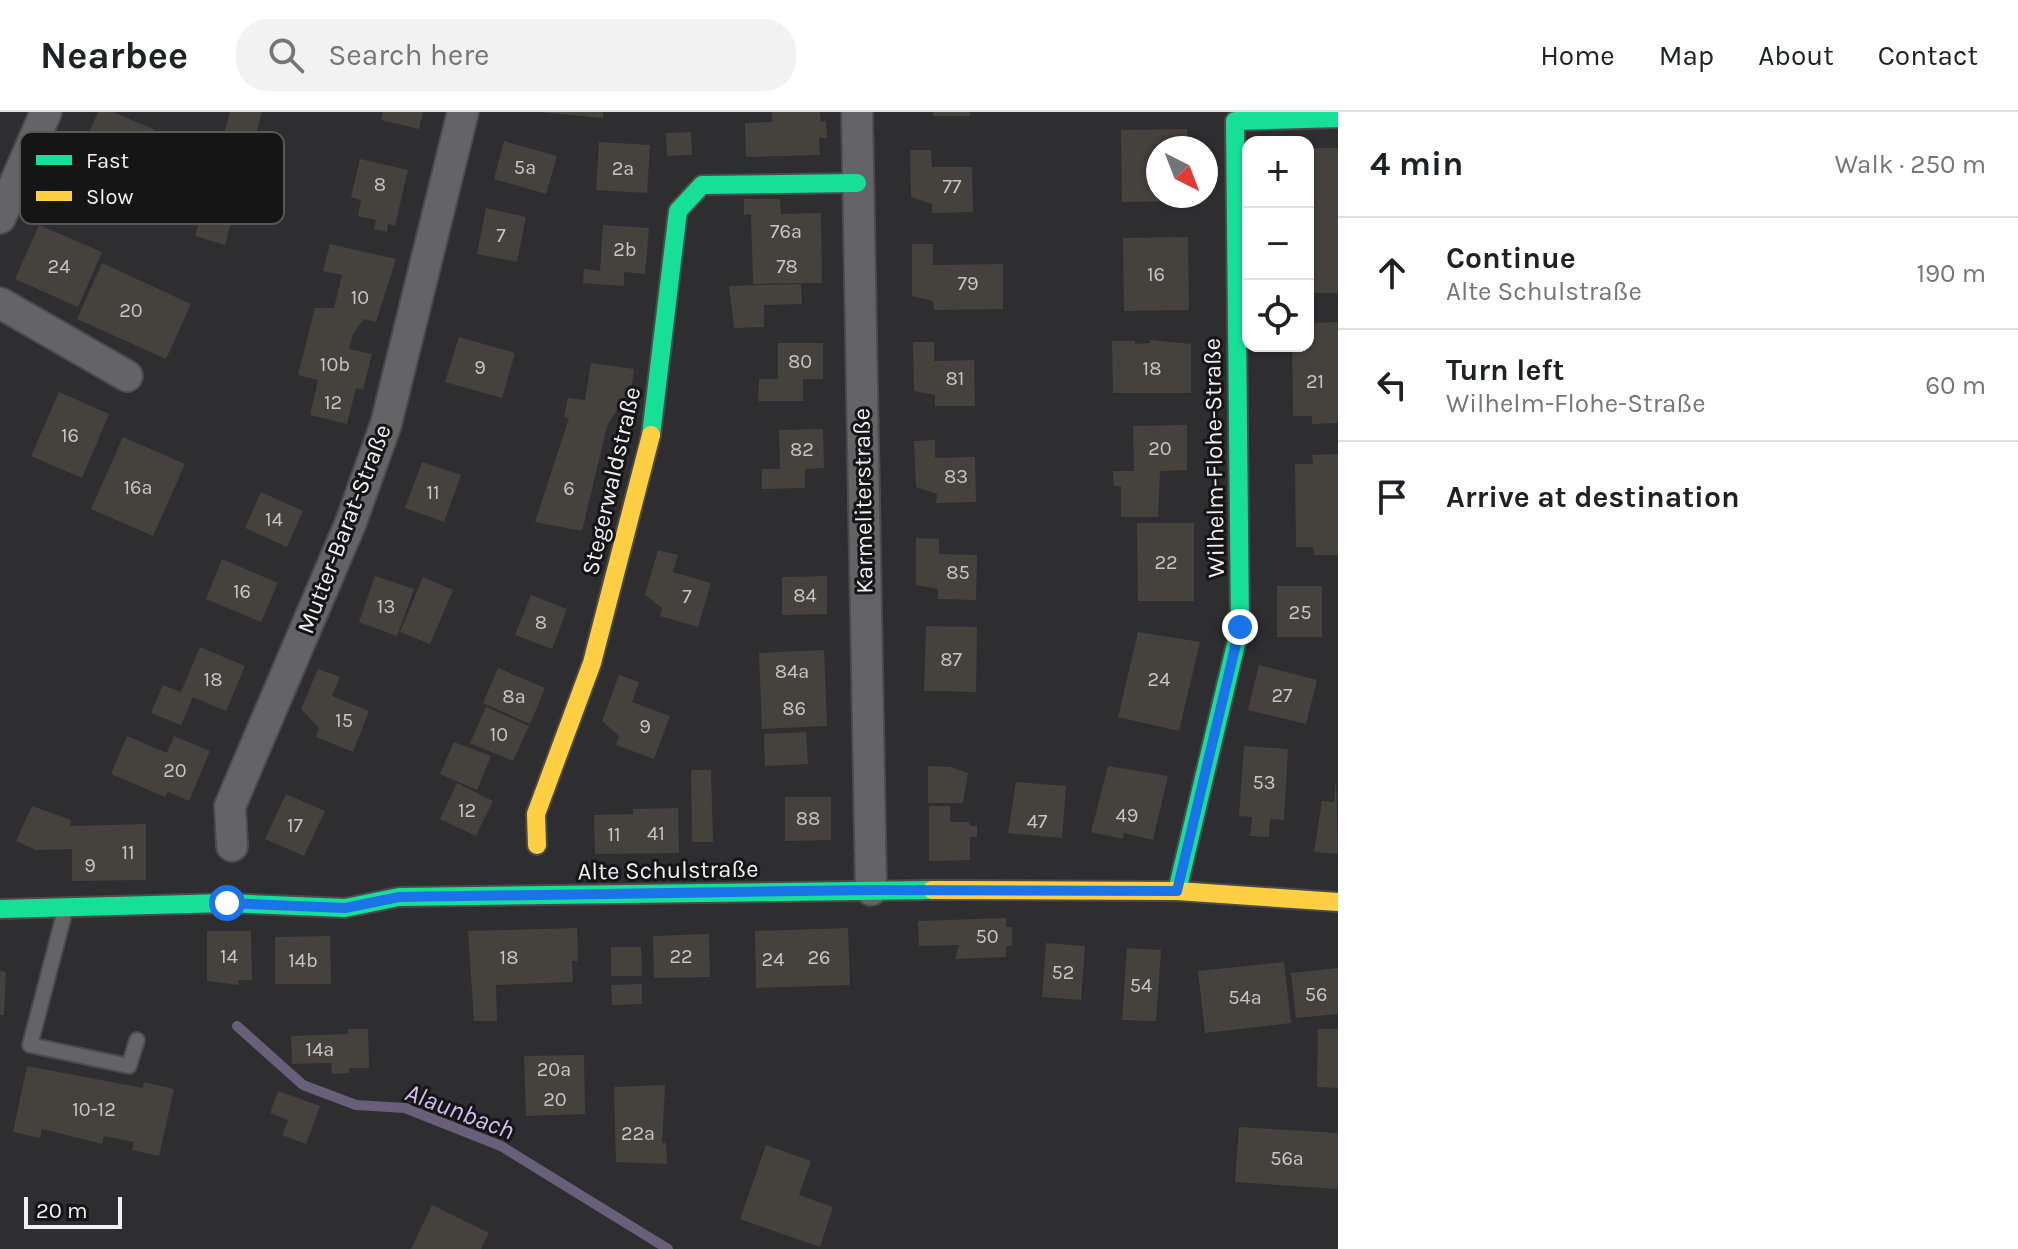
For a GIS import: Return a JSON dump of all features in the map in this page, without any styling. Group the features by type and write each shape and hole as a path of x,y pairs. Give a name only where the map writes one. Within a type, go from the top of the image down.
{"street":[{"path":"37,132 46,112"},
{"name":"Mutter-Barat-Straße","path":"232,846 230,806 351,522 386,424 463,112"},
{"name":"Karmeliterstraße","path":"857,112 871,890"},
{"name":"Wilhelm-Flohe-Straße","path":"1177,891 1240,627 1235,121 1338,118"},
{"path":"0,218 20,172"},
{"name":"Stegerwaldstraße","path":"537,845 536,814 592,663 652,431 678,211 702,185 857,183"},
{"path":"0,303 127,376"},
{"name":"Alte Schulstraße","path":"0,909 227,903 345,908 399,897 871,890 1177,891 1338,902"}],"lane":[{"path":"66,907 30,1045 129,1066 137,1040"}],"building":[{"path":"98,112 113,112 155,130 154,132 89,132"},
{"path":"230,112 262,112 256,132 224,132"},
{"path":"383,112 423,112 419,129 381,120"},
{"path":"540,112 603,112 603,118"},
{"path":"772,112 820,112 821,122 826,121 827,138 819,138 820,155 746,157 745,123 772,122"},
{"path":"933,112 970,112 970,116 933,116"},
{"path":"1187,129 1187,136 1146,136 1146,202 1122,202 1121,130"},
{"path":"691,132 692,155 667,156 666,133"},
{"path":"504,141 557,156 546,194 494,179"},
{"path":"599,142 650,145 647,193 596,190"},
{"path":"1314,148 1338,148 1338,293 1314,293"},
{"path":"910,150 931,150 932,167 972,167 973,212 932,213 932,204 911,197"},
{"path":"360,159 408,170 395,226 388,224 387,232 374,229 376,220 358,216 361,200 351,197"},
{"path":"744,199 780,199 781,214 821,213 822,283 753,284 751,214 744,215"},
{"path":"486,208 526,217 517,262 477,254"},
{"path":"198,224 231,224 225,245 195,236"},
{"path":"39,225 102,252 78,307 15,279"},
{"path":"603,225 649,228 645,274 624,272 624,286 583,283 584,269 600,271"},
{"path":"1188,237 1189,310 1124,311 1123,238"},
{"path":"330,244 396,259 376,322 364,319 353,334 349,349 372,354 363,390 356,388 347,424 310,415 318,380 298,375 315,308 334,308 342,275 323,271"},
{"path":"912,244 933,244 933,265 1003,264 1003,309 934,310 933,301 912,296"},
{"path":"102,263 191,304 166,359 77,319"},
{"path":"801,284 802,304 764,305 764,327 734,328 729,286"},
{"path":"1338,322 1338,423 1312,424 1312,416 1293,416 1292,352 1314,352 1314,323"},
{"path":"459,337 515,353 502,398 445,382"},
{"path":"1150,340 1191,344 1191,393 1113,393 1112,341 1135,341 1135,344 1150,343"},
{"path":"913,342 934,342 934,361 974,360 975,406 935,406 935,395 914,391"},
{"path":"778,343 823,343 823,379 803,379 803,401 758,401 759,379 778,379"},
{"path":"591,363 634,369 629,407 620,405 607,426 582,531 535,522 569,418 564,417 568,398 585,400"},
{"path":"59,392 109,414 82,478 31,456"},
{"path":"1187,425 1187,470 1160,471 1158,517 1121,517 1121,486 1114,486 1113,471 1134,471 1133,426"},
{"path":"823,429 824,468 805,469 805,488 762,489 762,469 780,469 779,430"},
{"path":"123,437 185,464 153,536 91,509"},
{"path":"935,440 935,458 975,457 976,502 936,503 937,494 916,487 914,441"},
{"path":"1338,454 1338,555 1314,555 1313,547 1296,547 1295,464 1313,464 1312,455"},
{"path":"422,462 461,475 444,522 405,508"},
{"path":"261,492 303,511 287,547 245,528"},
{"path":"1137,523 1194,523 1194,601 1138,601"},
{"path":"916,538 939,539 939,554 977,555 976,600 938,599 938,589 916,585"},
{"path":"658,550 678,555 673,572 711,583 698,627 660,616 662,608 645,595"},
{"path":"222,559 278,583 261,622 206,599"},
{"path":"375,576 414,589 397,636 359,622"},
{"path":"827,576 827,614 782,615 782,577"},
{"path":"423,577 453,590 430,644 400,632"},
{"path":"1277,586 1322,586 1322,637 1277,637"},
{"path":"531,595 567,609 552,649 515,635"},
{"path":"926,626 977,627 976,692 924,691"},
{"path":"1138,632 1200,642 1179,731 1118,717"},
{"path":"200,647 245,666 226,711 193,697 181,725 151,713 163,685 181,692"},
{"path":"824,650 827,726 762,729 759,653"},
{"path":"1259,665 1317,680 1306,724 1248,710"},
{"path":"498,668 545,688 530,724 483,703"},
{"path":"318,669 340,677 332,696 369,711 353,752 316,737 319,728 301,709"},
{"path":"619,675 639,682 632,702 670,716 654,759 616,745 619,736 602,721"},
{"path":"486,707 529,726 513,761 470,743"},
{"path":"806,732 808,764 765,766 764,734"},
{"path":"127,736 167,753 174,736 210,751 189,801 168,792 165,797 111,774"},
{"path":"454,742 491,756 477,790 440,774"},
{"path":"1244,746 1288,749 1284,820 1270,819 1269,837 1250,836 1252,817 1239,816"},
{"path":"928,766 951,767 968,773 963,803 928,803"},
{"path":"1108,766 1168,776 1153,840 1124,833 1123,839 1091,832"},
{"path":"691,770 711,770 713,842 692,842"},
{"path":"1336,779 1338,854 1314,852 1322,801 1334,802"},
{"path":"1016,782 1066,786 1062,838 1008,833"},
{"path":"457,783 493,801 476,836 440,819"},
{"path":"286,794 325,811 304,856 265,839"},
{"path":"785,797 831,797 831,840 785,841"},
{"path":"32,806 71,820 70,826 146,824 146,880 72,881 72,849 36,850 16,841"},
{"path":"929,806 950,806 950,822 969,822 970,826 977,826 977,837 970,837 970,860 929,861"},
{"path":"678,808 679,853 595,854 594,815 633,814 633,809"},
{"path":"1006,918 1006,927 1012,927 1012,946 1006,946 1006,957 955,959 959,945 919,946 918,921"},
{"path":"577,928 578,961 572,961 573,982 496,985 497,1021 474,1021 468,931"},
{"path":"848,928 850,985 756,988 755,931"},
{"path":"207,931 251,931 252,980 238,980 239,985 207,981"},
{"path":"709,934 710,977 654,978 653,936"},
{"path":"330,936 331,984 275,984 275,937"},
{"path":"1046,943 1085,946 1081,1000 1042,997"},
{"path":"611,947 641,947 642,976 611,976"},
{"path":"1127,948 1161,950 1156,1021 1122,1020"},
{"path":"1284,962 1291,1023 1205,1033 1198,971"},
{"path":"1338,968 1338,1014 1296,1018 1291,973"},
{"path":"0,971 6,972 4,1015 0,1015"},
{"path":"642,984 642,1004 612,1005 611,985"},
{"path":"348,1029 368,1029 369,1068 349,1068 349,1073 332,1074 331,1063 292,1064 291,1036 348,1034"},
{"path":"1318,1029 1338,1029 1338,1088 1317,1087"},
{"path":"584,1055 585,1114 526,1116 524,1056"},
{"path":"27,1066 143,1088 144,1082 174,1089 159,1156 132,1150 134,1142 104,1136 102,1144 42,1129 40,1138 13,1132"},
{"path":"665,1085 662,1143 666,1143 667,1164 616,1162 614,1087"},
{"path":"278,1091 320,1106 306,1144 282,1135 288,1120 270,1113"},
{"path":"1239,1127 1338,1133 1338,1189 1235,1182"},
{"path":"766,1145 811,1161 799,1195 833,1207 820,1247 740,1219"},
{"path":"432,1205 489,1233 481,1249 411,1249"}],"waterway":[{"name":"Alaunbach","path":"237,1026 303,1085 356,1105 405,1108 501,1146 668,1249"}],"traffic: fast":[{"path":"1177,891 1240,627 1235,121 1338,118"},
{"path":"651,435 678,211 702,185 857,183"},
{"path":"0,909 227,903 345,908 399,897 932,890"}],"traffic: slow":[{"path":"537,845 536,814 592,663 651,435"},
{"path":"932,890 1177,891 1338,902"}],"route":[{"path":"227,903 345,908 399,897 871,890 1177,891 1240,627"}]}
